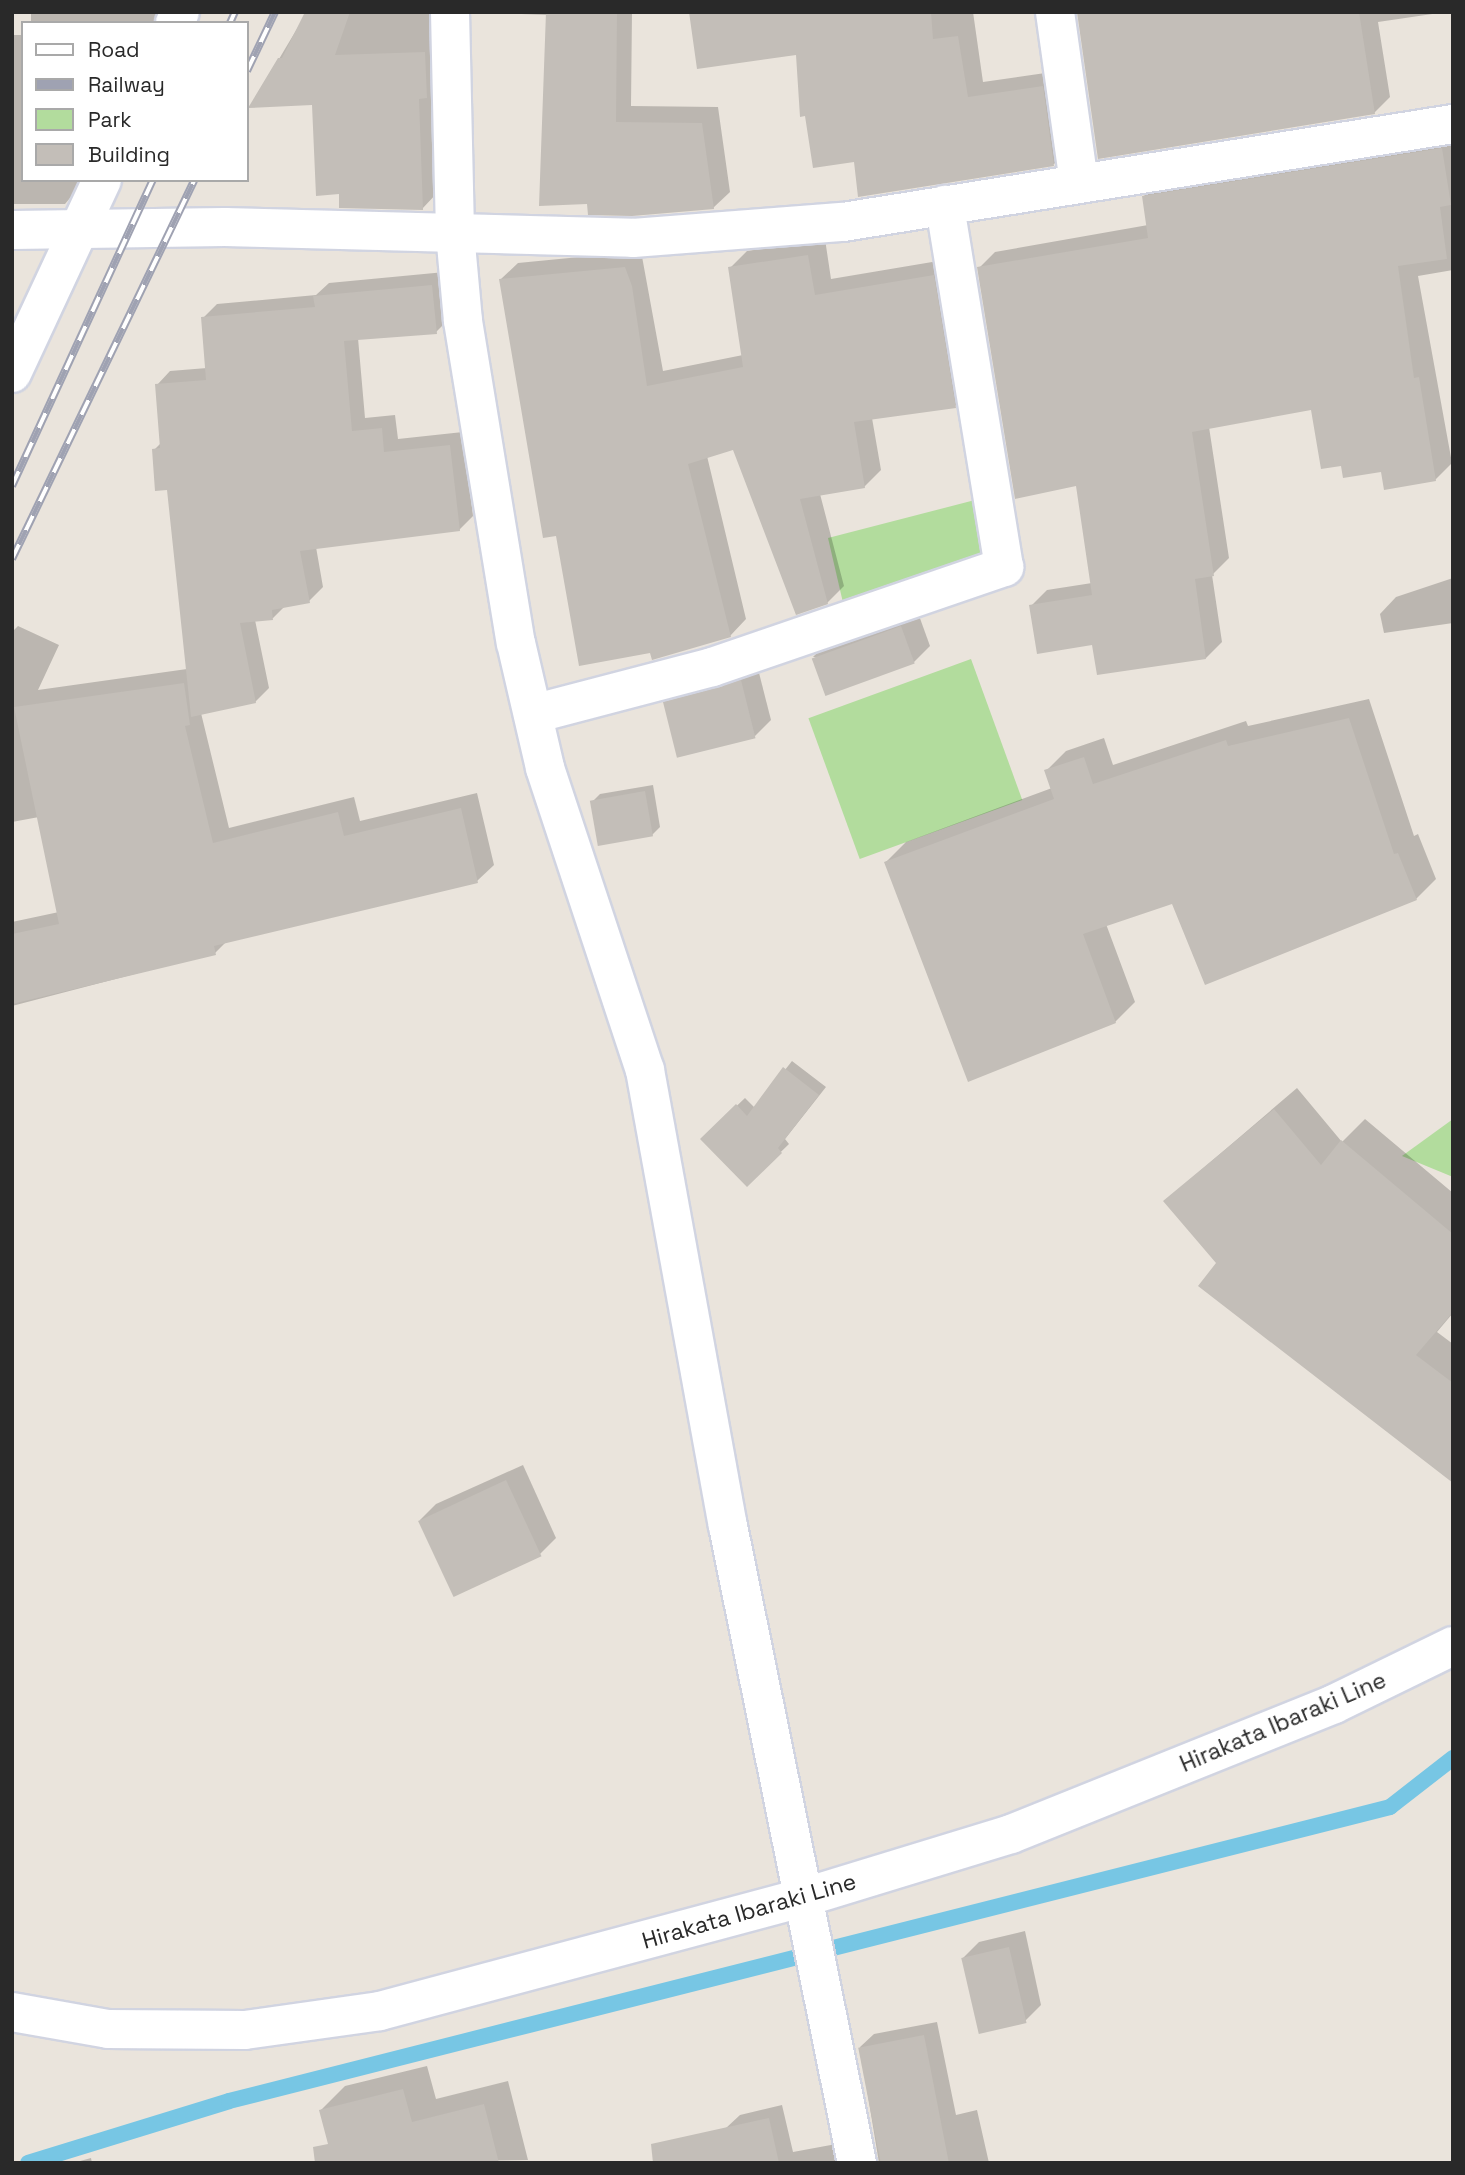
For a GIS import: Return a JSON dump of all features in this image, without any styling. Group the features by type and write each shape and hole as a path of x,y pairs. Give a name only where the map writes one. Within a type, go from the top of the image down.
{"street":[{"path":"450,12 455,233 465,334 516,643 533,714 595,930 645,1070 728,1525 857,2163"},
{"path":"1055,12 1079,183"},
{"path":"12,230 80,228 633,238 843,222 1453,124"},
{"path":"12,373 101,182"},
{"path":"533,714 712,667 1004,567 945,205"},
{"name":"Hirakata Ibaraki Line","path":"12,2012 108,2029 245,2030 380,2011 805,1897 1010,1833 1334,1704 1453,1646"}],"green space":[{"path":"975,500 987,559 844,607 828,538"},
{"path":"971,659 1022,800 860,859 808,718"},
{"path":"1453,1119 1453,1177 1402,1156"}],"building":[{"path":"305,12 350,12 335,55 425,52 427,98 419,99 423,210 339,208 339,194 316,196 312,105 248,108 278,58 282,58"},
{"path":"546,12 617,12 616,122 702,123 714,209 632,216 588,215 587,204 539,206"},
{"path":"689,12 931,12 933,39 958,36 968,97 1043,86 1054,166 858,197 854,162 813,168 805,116 800,117 796,55 697,69"},
{"path":"1077,12 1359,12 1375,114 1098,159"},
{"path":"1442,148 1451,205 1440,207 1447,259 1398,266 1414,378 1419,377 1436,481 1384,490 1381,472 1343,478 1341,466 1321,469 1311,410 1192,432 1214,576 1195,579 1206,659 1097,675 1092,645 1037,654 1029,605 1092,595 1076,486 1015,499 977,267 1148,238 1142,196"},
{"path":"808,255 815,295 934,275 956,408 854,422 865,488 800,499 828,604 796,615 733,450 688,464 731,637 652,660 650,653 579,666 556,536 543,538 499,279 625,267 632,286 647,386 743,367 728,267"},
{"path":"432,285 437,334 344,341 352,431 382,428 384,452 450,445 460,531 300,551 310,603 272,610 273,620 240,623 256,703 191,717 167,490 155,491 152,449 160,448 155,384 206,380 201,317 315,307 313,296"},
{"path":"901,626 915,664 825,696 812,658"},
{"path":"741,680 756,738 677,758 662,700"},
{"path":"184,683 190,725 185,726 213,843 338,812 344,836 461,808 478,883 214,946 216,955 12,1004 12,934 59,924 14,707"},
{"path":"1349,718 1394,854 1398,853 1417,900 1205,985 1172,904 1083,934 1116,1023 968,1082 884,862 1054,799 1044,770 1084,757 1093,784 1226,740 1228,746"},
{"path":"645,791 653,836 598,846 590,801"},
{"path":"783,1067 819,1095 778,1148 782,1153 747,1187 700,1139 736,1104 747,1116"},
{"path":"1274,1109 1321,1165 1341,1140 1453,1234 1453,1312 1416,1355 1453,1383 1453,1483 1198,1286 1216,1263 1163,1201"},
{"path":"506,1480 541,1556 454,1597 418,1521"},
{"path":"1009,1947 1027,2023 979,2034 961,1958"},
{"path":"924,2035 949,2163 881,2163 858,2048"},
{"path":"403,2089 412,2122 484,2104 499,2163 315,2163 313,2147 328,2144 319,2110"},
{"path":"769,2118 779,2163 653,2163 651,2144"}],"waterway":[{"path":"28,2163 229,2101 1390,1807 1453,1758"}],"railway":[{"path":"231,21 235,12"},
{"path":"248,69 275,12"},
{"path":"12,486 152,182"},
{"path":"12,559 193,182"}]}
